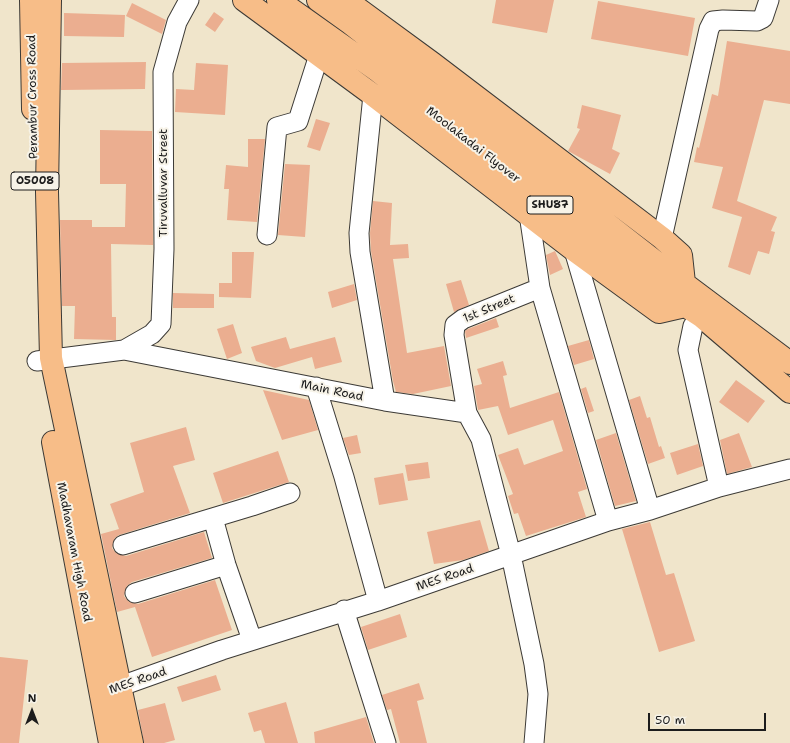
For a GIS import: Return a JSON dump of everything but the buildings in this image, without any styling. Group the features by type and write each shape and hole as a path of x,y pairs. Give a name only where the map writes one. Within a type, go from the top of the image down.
{"main road":[{"name":"Perambur Cross Road","path":"31,0 44,360"},
{"name":"Perambur Cross Road","path":"44,360 50,0"},
{"path":"244,0 373,95 574,250 659,312 693,311"},
{"name":"Moolakadai Flyover","path":"278,0 378,71 448,113 684,282"},
{"name":"Moolakadai Flyover","path":"318,0 350,23 448,113 583,232 693,311"},
{"path":"346,0 432,63 662,238 681,255 684,282"},
{"name":"SHU87","path":"684,282 790,363"},
{"name":"SHU87","path":"693,311 790,392"},
{"name":"Madhavaram High Road","path":"44,360 111,691 110,743"},
{"path":"111,691 132,743"}],"street":[{"name":"Tiruvalluvar Street","path":"124,350 152,334 161,324 164,203 163,72 178,22 188,0"},
{"path":"662,238 709,29 713,22 724,20 756,22 763,18 769,0"},
{"path":"267,235 277,127 298,121 319,55"},
{"path":"373,95 359,233 360,252 385,401"},
{"path":"529,214 540,288 608,521"},
{"path":"574,250 650,510"},
{"name":"1st Street","path":"467,413 454,335 455,325 463,319 540,288"},
{"path":"693,311 693,326 688,350 719,487"},
{"name":"Main Road","path":"44,360 124,350 385,401 467,413"},
{"path":"316,387 344,477 378,601"},
{"path":"467,413 481,439 511,555 534,664 538,694 534,743"},
{"name":"MES Road","path":"111,691 252,640 344,610 378,601 608,521 650,510 719,487 790,469"},
{"path":"123,545 290,493"},
{"path":"213,518 226,565 252,640"},
{"path":"135,593 226,565"},
{"path":"344,610 386,743"}]}
